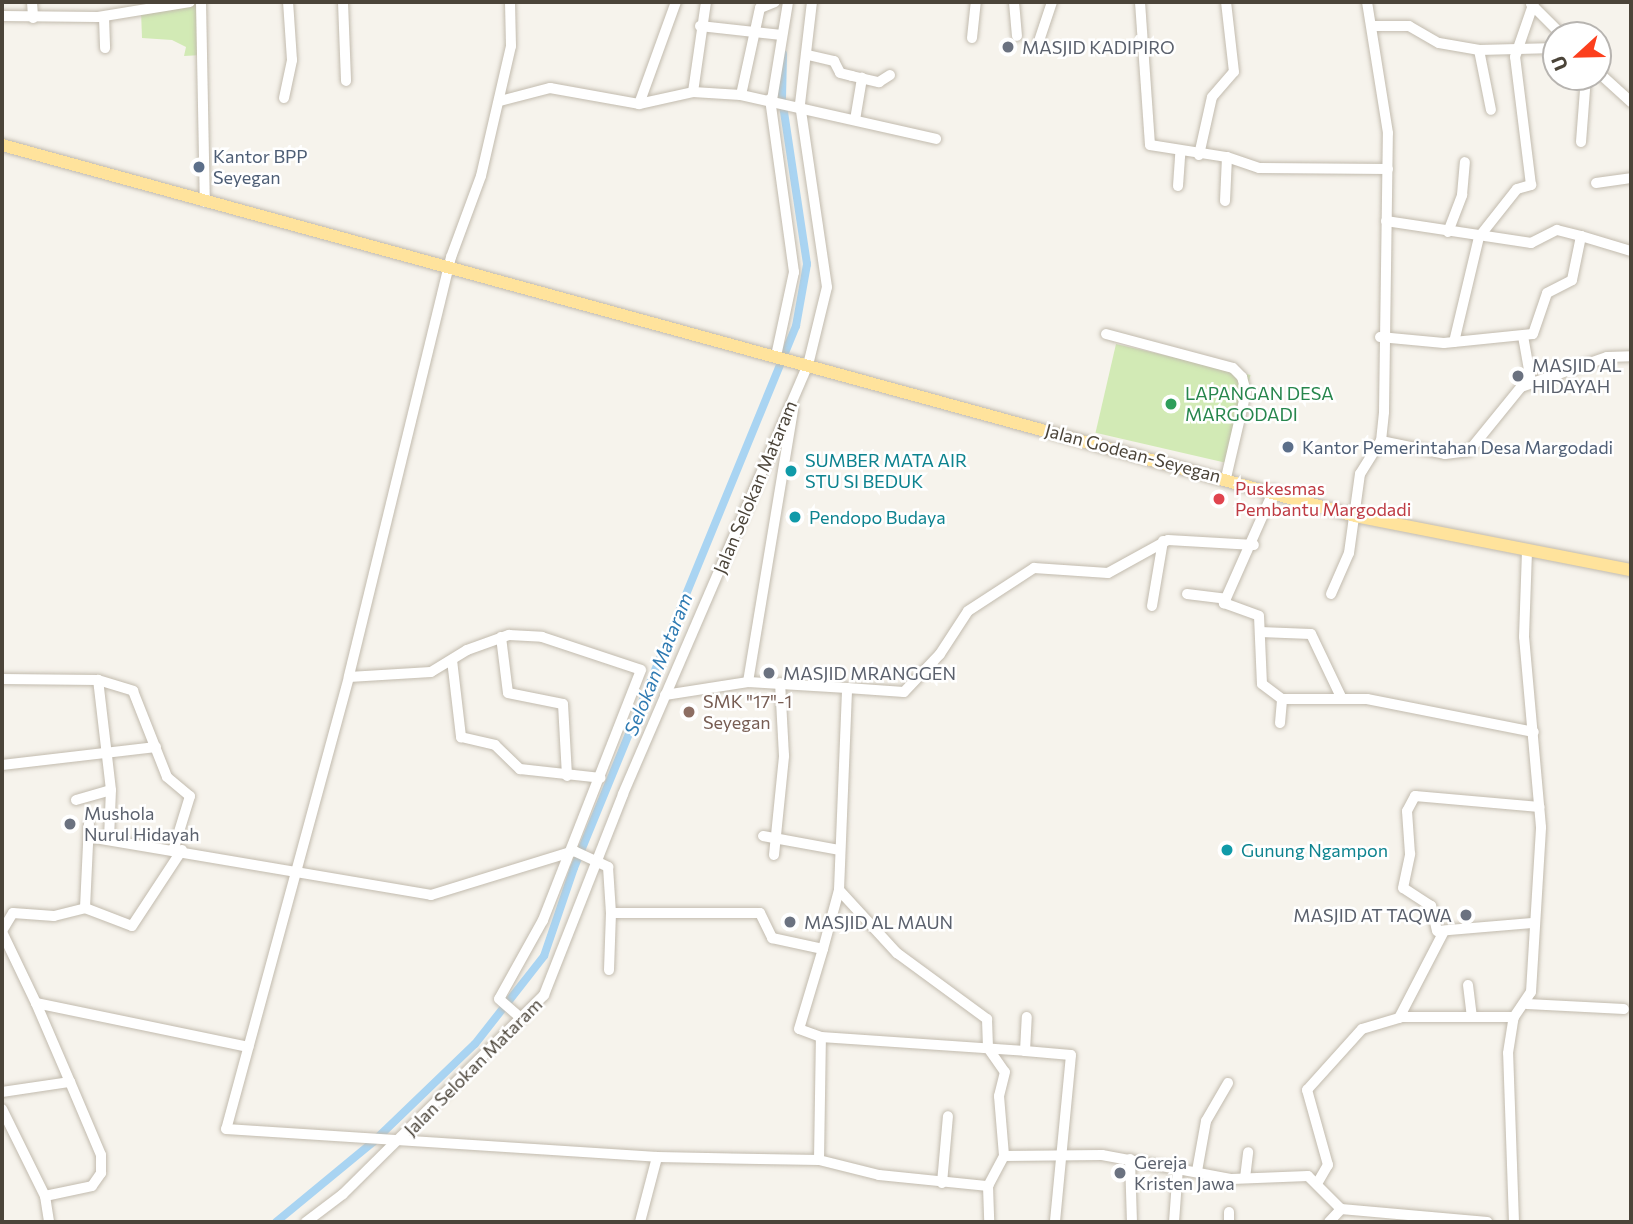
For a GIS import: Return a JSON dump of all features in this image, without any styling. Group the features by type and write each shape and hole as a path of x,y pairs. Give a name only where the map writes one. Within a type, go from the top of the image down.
{"main road":[{"name":"Jalan Godean-Seyegan","path":"2,145 451,271 1274,490 1355,516 1631,570"}],"street":[{"path":"32,2 33,18"},
{"path":"2,16 104,17 168,3 190,2"},
{"path":"201,2 205,202"},
{"path":"284,98 292,60 288,2"},
{"path":"343,2 346,81"},
{"path":"510,2 511,46 500,101 451,271 349,677 226,1129 404,1136 657,1157 819,1160 942,1184 988,1186"},
{"path":"639,104 676,2"},
{"path":"693,92 699,26 706,2"},
{"path":"741,95 760,8 775,2"},
{"path":"778,357 793,271 772,100 788,2"},
{"name":"Jalan Selokan Mataram","path":"306,1222 404,1136 551,982 595,860 795,394 827,287 795,103 808,55 812,2"},
{"path":"972,38 976,2"},
{"path":"1014,2 1017,36"},
{"path":"1040,40 1052,2"},
{"path":"1140,2 1148,139 1154,149 1180,154 1227,157 1259,167 1388,169"},
{"path":"1199,155 1212,97 1234,72 1226,2"},
{"path":"1331,594 1355,516 1360,474 1381,441 1380,337 1388,169 1374,26 1367,2"},
{"path":"1454,342 1479,237 1517,189 1531,185 1517,45 1532,3 1549,21"},
{"path":"104,17 105,48"},
{"path":"699,26 782,35"},
{"path":"1374,26 1409,26 1439,43 1479,50 1517,45 1542,47"},
{"path":"1479,50 1491,110"},
{"path":"808,55 862,78 885,82 890,75"},
{"path":"855,120 862,78"},
{"path":"1612,85 1631,102"},
{"path":"500,101 550,88 639,104 693,92 741,95 795,103 936,139"},
{"path":"1581,142 1585,91"},
{"path":"1178,186 1180,154"},
{"path":"1225,201 1227,157"},
{"path":"1448,232 1462,195 1465,162"},
{"path":"1596,183 1631,178"},
{"path":"1386,221 1531,243 1557,230 1631,251"},
{"path":"1380,337 1454,342 1536,333 1547,293 1572,280 1581,236"},
{"path":"1106,334 1233,368 1241,377 1245,392 1226,478"},
{"path":"1523,336 1531,381"},
{"path":"1381,441 1445,454 1476,449 1501,404 1531,381 1607,357 1631,356"},
{"path":"748,682 795,394"},
{"path":"1274,490 1254,545 1226,599 1226,607 1257,613 1260,632 1259,680 1282,699 1342,699 1534,732"},
{"path":"665,695 748,682 904,692 940,654 968,611 1001,584 1051,566 1108,573 1163,541 1254,545"},
{"path":"1152,606 1163,541"},
{"path":"1514,1222 1508,1053 1514,1017 1527,1004 1540,807 1524,637 1527,549"},
{"path":"1187,594 1226,599"},
{"path":"1260,632 1311,634 1342,699"},
{"path":"349,677 416,676 500,637 541,637 641,670 572,852 502,1002 518,1016"},
{"path":"500,637 508,693 563,704 568,776"},
{"path":"452,660 461,737 495,745 520,769 601,778"},
{"path":"2,679 97,680 133,691 167,777 190,796 178,849 132,926 86,905 54,916 13,913 2,931 101,1155 101,1173 92,1186 46,1196"},
{"path":"97,680 111,790 109,839"},
{"path":"776,845 784,756 780,683"},
{"path":"847,688 839,890 799,1029 821,1037 1071,1055 1055,1222"},
{"path":"1280,723 1282,699"},
{"path":"2,765 156,747"},
{"path":"76,800 111,790"},
{"path":"1532,923 1443,933 1436,930 1431,906 1404,888 1410,798 1540,807"},
{"path":"86,905 89,824"},
{"path":"763,836 776,845 839,850"},
{"path":"89,837 298,868 439,894 572,852 595,860 609,869 609,970"},
{"path":"839,890 897,953 984,1015 988,1048 1005,1072 999,1096 1004,1156 988,1186 989,1222"},
{"path":"611,913 760,913 772,938 823,949"},
{"path":"1399,1018 1443,933"},
{"path":"1468,985 1472,1017"},
{"path":"36,1003 248,1046"},
{"path":"1527,1004 1624,1009"},
{"path":"1025,1051 1027,1017"},
{"path":"1318,1182 1328,1165 1307,1099 1310,1083 1362,1029 1399,1018 1514,1017"},
{"path":"819,1160 821,1037"},
{"path":"2,1092 69,1082"},
{"path":"1197,1171 1206,1121 1228,1083"},
{"path":"2,1109 46,1196 49,1222"},
{"path":"942,1184 948,1116"},
{"path":"1245,1178 1248,1152"},
{"path":"1004,1156 1130,1159 1245,1178 1308,1176 1318,1182 1341,1209 1487,1222"},
{"path":"640,1222 657,1157"},
{"path":"1130,1159 1132,1222"},
{"path":"1174,1222 1178,1168"},
{"path":"1329,1222 1341,1209"}],"green space":[{"path":"196,2 202,55 184,56 186,47 172,40 142,38 141,11"},
{"name":"LAPANGAN DESA MARGODADI","path":"1116,344 1250,375 1230,464 1096,433"}],"waterway":[{"name":"Selokan Mataram","path":"276,1222 373,1142 475,1044 544,956 574,868 796,326 807,264 782,98 783,54"}],"place":[{"name":"MASJID KADIPIRO","path":"1008,47"},
{"name":"Kantor BPP Seyegan","path":"199,167"},
{"name":"MASJID AL HIDAYAH","path":"1518,376"},
{"name":"LAPANGAN DESA MARGODADI","path":"1171,404"},
{"name":"Kantor Pemerintahan Desa Margodadi","path":"1288,447"},
{"name":"SUMBER MATA AIR STU SI BEDUK","path":"791,471"},
{"name":"Puskesmas Pembantu Margodadi","path":"1219,499"},
{"name":"Pendopo Budaya","path":"795,517"},
{"name":"MASJID MRANGGEN","path":"769,673"},
{"name":"SMK \"17\"-1 Seyegan","path":"689,712"},
{"name":"Mushola Nurul Hidayah","path":"70,824"},
{"name":"Gunung Ngampon","path":"1227,850"},
{"name":"MASJID AT TAQWA","path":"1466,915"},
{"name":"MASJID AL MAUN","path":"790,922"},
{"name":"Gereja Kristen Jawa","path":"1120,1173"}]}
